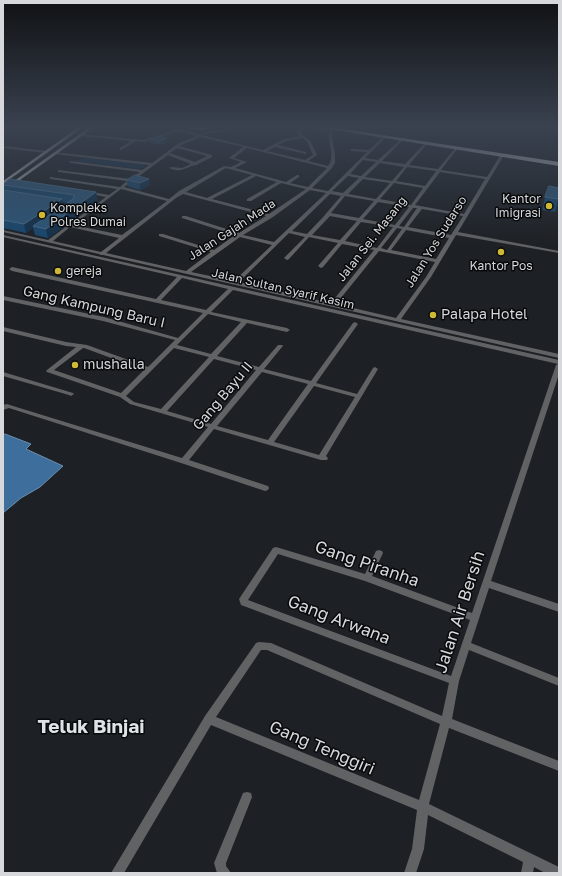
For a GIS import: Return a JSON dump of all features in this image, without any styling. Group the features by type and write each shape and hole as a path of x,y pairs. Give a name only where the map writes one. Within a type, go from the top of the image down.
{"main road":[{"path":"4,181 25,167"},
{"path":"3,191 36,167"}],"street":[{"path":"109,167 142,171"},
{"path":"49,241 148,167"},
{"path":"171,168 180,169 187,167"},
{"path":"325,167 330,168"},
{"path":"122,396 209,312 233,286 355,167"},
{"path":"287,258 344,195 372,167"},
{"path":"321,266 405,167"},
{"path":"412,167 487,178"},
{"name":"Jalan Sei. Masang","path":"332,305 392,232 442,167"},
{"name":"Jalan Yos Sudarso","path":"398,319 428,277 494,167"},
{"path":"101,254 181,192 222,168 232,168 279,182 310,189 465,215"},
{"name":"Jalan Gajah Mada","path":"186,273 310,189 330,168"},
{"path":"59,171 130,180"},
{"path":"208,200 256,175"},
{"path":"347,175 426,187"},
{"path":"287,183 298,176"},
{"path":"52,178 121,188 170,200"},
{"path":"16,182 22,183"},
{"path":"249,200 279,182"},
{"path":"81,191 110,196"},
{"path":"181,192 271,216"},
{"path":"388,251 420,208"},
{"path":"328,214 559,252"},
{"path":"184,217 240,235 276,244"},
{"path":"402,219 412,220"},
{"path":"70,226 123,236"},
{"name":"Jalan Sultan Syarif Kasim","path":"3,231 186,273 357,321 559,363"},
{"path":"27,236 34,232"},
{"path":"289,232 438,261"},
{"path":"392,232 402,234"},
{"path":"162,234 215,252"},
{"name":"Jalan Sultan Syarif Kasim","path":"3,236 180,277 332,305 559,356"},
{"path":"12,269 158,300 287,330"},
{"path":"158,300 180,277"},
{"name":"Gang Kampung Baru I","path":"3,298 104,319 180,340"},
{"path":"162,412 245,321"},
{"path":"270,442 357,321"},
{"path":"3,330 85,346 149,370"},
{"path":"81,346 49,371 122,396 132,403 270,442 315,457 324,458 322,456 375,369"},
{"path":"174,346 358,396"},
{"name":"Gang Bayu II","path":"184,461 280,346"},
{"name":"Jalan Air Bersih","path":"410,873 418,850 423,808 446,722 454,682 559,363"},
{"path":"3,374 71,394"},
{"path":"3,408 7,406 11,407 265,488"},
{"name":"Gang Piranha","path":"259,574 276,550 367,578 475,618"},
{"path":"367,578 379,553"},
{"name":"Gang Arwana","path":"259,574 243,599 244,602 454,682"},
{"path":"486,583 559,608"},
{"path":"118,873 209,719 259,646 266,645 446,722 559,766"},
{"path":"466,645 559,682"},
{"name":"Gang Tenggiri","path":"209,719 423,808 558,873"},
{"path":"225,873 220,870 220,863 247,796"},
{"path":"527,873 529,860"}],"shaded area":[{"path":"122,167 143,167 140,169"},
{"path":"5,434 31,444 26,449 63,466 40,487 21,498 3,513 3,437"}],"building":[{"path":"135,175 149,179 140,183 127,180"},
{"path":"10,179 96,192 46,229 33,226 73,199 74,195 3,185"},
{"path":"549,186 559,188 558,199 545,197"},
{"path":"3,190 62,199 24,224 3,220"}],"place":[{"name":"Kantor Imigrasi","path":"549,206"},
{"name":"Kompleks Polres Dumai","path":"42,215"},
{"name":"Kantor Pos","path":"501,252"},
{"name":"gereja","path":"58,271"},
{"name":"Palapa Hotel","path":"433,315"},
{"name":"mushalla","path":"75,365"}],"district":[{"name":"Teluk Binjai","path":"91,727"}]}
